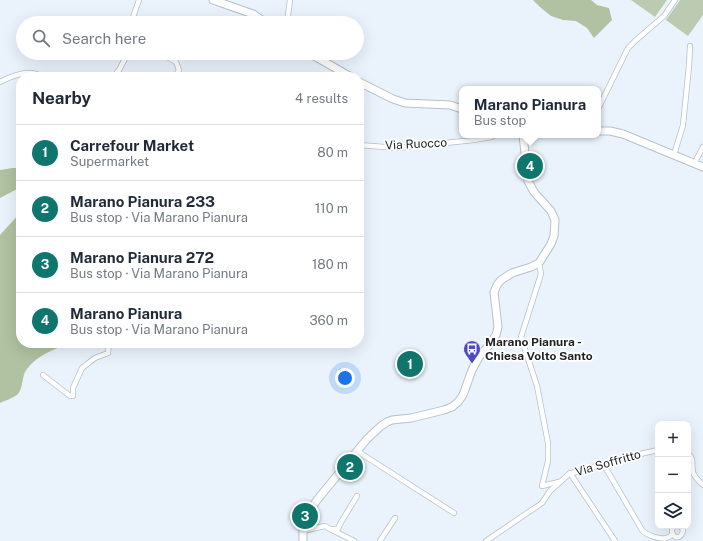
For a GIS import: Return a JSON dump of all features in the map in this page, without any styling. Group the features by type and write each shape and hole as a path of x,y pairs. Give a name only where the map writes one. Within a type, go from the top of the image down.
{"street":[{"path":"133,16 139,0"},
{"path":"213,0 256,16"},
{"path":"288,16 290,0"},
{"path":"601,103 628,48 664,16 675,0"},
{"path":"674,155 683,125 690,46"},
{"path":"117,72 124,60"},
{"path":"172,60 176,62 179,70 178,72"},
{"path":"321,60 342,72"},
{"path":"0,82 16,75"},
{"path":"364,84 393,99 405,102 450,105 459,108"},
{"path":"601,131 623,134 703,167"},
{"name":"Via Ruocco","path":"364,145 397,148 485,138"},
{"path":"303,541 305,520 317,500 367,439 381,426 387,422 444,410 452,407 458,402 463,395 472,370 479,357 496,335 498,327 494,292 497,285 501,280 512,273 539,263 551,244 554,236 555,220 550,211 534,192 528,181 523,138"},
{"path":"694,164 703,147"},
{"path":"539,263 541,274 521,337 537,386 548,443 548,461 542,486 559,482"},
{"path":"43,376 70,396 73,396 73,388 82,368 95,358 108,353 108,348"},
{"path":"357,451 454,513"},
{"name":"Via Soffritto","path":"486,541 542,504 550,491 570,473 655,451"},
{"path":"691,457 693,460 693,471 695,476 703,485"},
{"path":"602,464 645,533 660,538 668,538 672,534 672,529"},
{"path":"570,473 615,541"},
{"path":"330,529 338,529 357,496"},
{"path":"380,541 395,518"},
{"path":"303,531 325,526 354,541"},
{"path":"672,534 677,537 682,535 682,529"}],"green space":[{"path":"533,0 591,0 597,5 609,8 612,20 594,38 587,28 576,21 563,20 551,16"},
{"path":"631,0 667,0 655,17"},
{"path":"680,0 703,0 703,15 688,36 666,20"},
{"path":"16,168 16,190 0,198 0,170"},
{"path":"16,217 16,348 58,348 41,356 31,364 25,372 21,389 17,395 0,403 0,235"}],"place":[{"name":"Marano Pianura","path":"530,166"},
{"name":"Carrefour Market","path":"410,364"},
{"name":"Marano Pianura - Chiesa Volto Santo","path":"472,364"},
{"name":"Marano Pianura 233","path":"350,467"},
{"name":"Marano Pianura 272","path":"305,516"}]}
